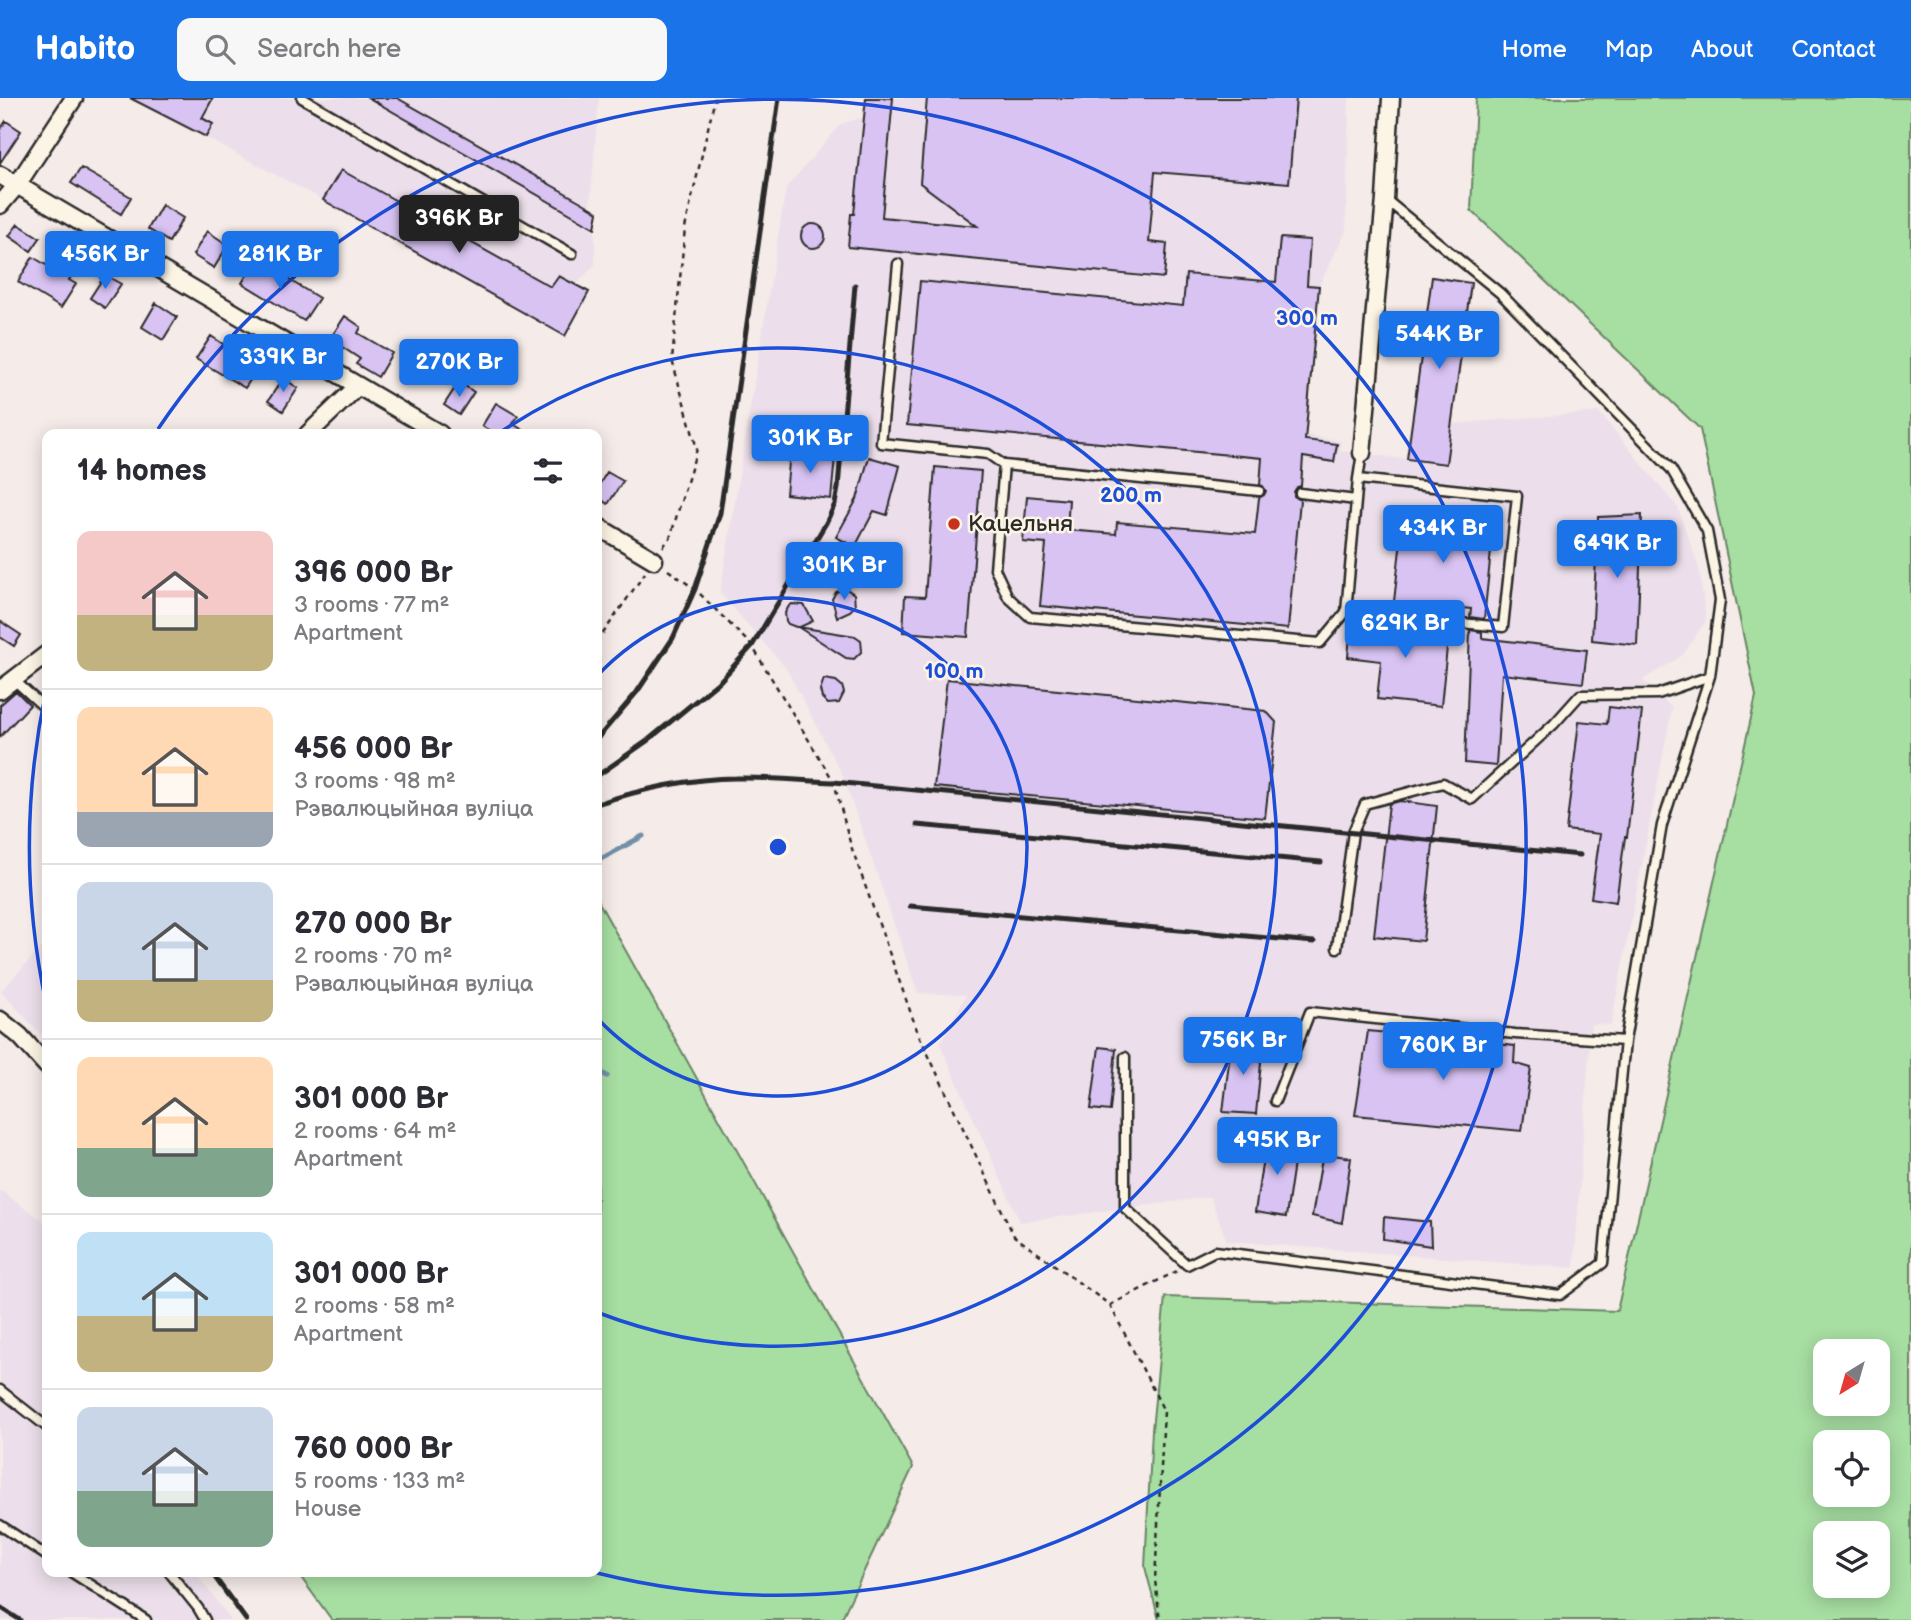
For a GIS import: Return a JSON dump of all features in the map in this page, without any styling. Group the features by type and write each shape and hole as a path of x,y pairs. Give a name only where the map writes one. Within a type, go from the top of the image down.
{"street":[{"path":"0,205 17,185 74,98"},
{"path":"1362,453 1385,199 1391,98"},
{"path":"0,175 431,429"},
{"path":"313,429 358,386"},
{"path":"602,529 654,560"},
{"path":"0,690 42,658"},
{"path":"0,1020 20,1036 42,1060"}],"lane":[{"path":"302,98 572,254"},
{"path":"1125,1057 1125,1208 1187,1265 1215,1251 1560,1295 1603,1263 1625,1041 1662,825 1710,676 1720,600 1707,531 1671,469 1500,293 1385,199"},
{"path":"898,264 881,443 988,454 1004,465 1259,491"},
{"path":"1004,465 995,569 1008,597 1030,617 1320,643 1346,612 1362,453"},
{"path":"1346,612 1503,627 1517,496 1358,479"},
{"path":"1300,494 1356,500"},
{"path":"1337,948 1353,832 1365,804 1443,783 1472,799 1554,724 1580,695 1658,694 1710,676"},
{"path":"13,679 42,705"},
{"path":"1275,1101 1310,1012 1515,1034 1625,1041"},
{"path":"0,1390 42,1423"},
{"path":"0,1525 42,1553"},
{"path":"79,1577 146,1620"},
{"path":"173,1577 205,1620"}],"path":[{"path":"602,635 670,538 697,449 672,360 685,228 715,98"},
{"path":"654,560 695,589 752,646 834,782 851,845 918,1033 1014,1236 1110,1305 1164,1411 1155,1580 1160,1620"},
{"path":"1110,1305 1187,1265"}],"shaded area":[{"path":"599,98 590,207 598,212 595,264 576,285 589,292 565,336 323,200 135,100"},
{"path":"866,98 1349,98 1346,231 1319,286 1305,435 1341,441 1340,451 1446,464 1452,424 1599,412 1678,508 1699,568 1706,620 1683,655 1643,680 1672,708 1611,1025 1591,1024 1574,1268 1227,1241 1210,1197 1020,1222 940,1044 966,995 918,993 843,776 786,668 720,593 786,188 841,124 864,117"},
{"path":"42,946 42,1036 1,991"},
{"path":"0,1190 42,1220 42,1577 199,1577 231,1620 0,1620"}],"green space":[{"path":"1476,98 1911,98 1911,1620 1159,1620 1145,1567 1152,1430 1165,1297 1617,1311 1756,696 1700,429 1471,210"},
{"path":"602,908 913,1467 841,1620 332,1620 301,1577 602,1577"}],"building":[{"path":"130,98 213,98 202,118 213,124 206,137"},
{"path":"369,98 397,98 590,207 598,212 595,228"},
{"path":"866,98 893,98 882,217 977,226 920,183 927,98 1296,98 1289,183 1155,172 1149,242 1167,244 1164,278 848,247"},
{"path":"6,121 21,131 0,163 0,130"},
{"path":"81,168 131,197 121,214 71,183"},
{"path":"341,170 551,287 559,276 589,292 565,336 323,200"},
{"path":"162,205 183,218 169,242 148,229"},
{"path":"18,224 40,238 31,251 9,236"},
{"path":"813,224 822,227 825,236 822,245 813,248 804,245 801,236 804,227"},
{"path":"207,231 228,245 214,268 193,255"},
{"path":"1280,238 1310,240 1307,285 1319,286 1305,440 1337,444 1334,462 1303,457 1301,486 1294,492 1294,496 1300,500 1288,629 1040,606 1046,544 1023,542 1027,496 1069,500 1067,530 1116,534 1117,522 1255,534 1259,498 1266,491 1260,485 1262,458 907,425 920,281 1183,306 1186,274 1276,282"},
{"path":"33,257 56,271 63,260 76,269 69,280 76,284 61,308 18,282"},
{"path":"256,260 319,298 304,321 242,283"},
{"path":"105,275 121,284 105,308 90,298"},
{"path":"1432,277 1471,283 1446,464 1407,459"},
{"path":"156,303 177,317 163,340 142,327"},
{"path":"345,316 361,327 358,333 392,353 378,377 356,364 360,359 330,339"},
{"path":"211,336 260,365 245,388 196,359"},
{"path":"283,378 298,388 283,411 268,401"},
{"path":"459,382 474,392 459,415 444,405"},
{"path":"496,403 518,416 513,424 522,429 487,429 482,426"},
{"path":"790,452 835,457 831,499 786,494"},
{"path":"869,457 900,466 887,515 874,511 855,547 836,537 857,499"},
{"name":"Кацельня","path":"935,467 981,471 968,637 903,632 905,596 925,597"},
{"path":"607,472 623,481 608,504 602,500 602,480"},
{"path":"1404,514 1494,522 1484,619 1470,617 1471,609 1452,607 1451,615 1393,610"},
{"path":"1642,515 1637,645 1592,640 1598,517"},
{"path":"844,589 854,594 855,606 837,617 832,599 836,592"},
{"path":"792,604 804,605 813,621 800,627 788,624 785,613"},
{"path":"0,621 21,635 14,646 0,637"},
{"path":"1392,623 1449,628 1441,706 1377,699 1381,661 1348,657 1351,624 1391,628"},
{"path":"798,627 855,636 861,640 862,651 854,659 846,658"},
{"path":"1470,630 1482,632 1482,638 1587,650 1583,683 1502,674 1496,766 1465,763"},
{"path":"824,679 836,681 842,686 844,693 839,703 828,704 822,698 820,690"},
{"path":"947,679 1266,711 1276,722 1265,818 934,787"},
{"path":"16,691 30,705 0,737 0,705"},
{"path":"1609,707 1642,711 1627,837 1616,902 1591,898 1600,834 1566,830 1579,721 1607,724"},
{"path":"1400,801 1437,806 1423,941 1374,936 1389,804"},
{"path":"1368,1031 1515,1046 1514,1063 1531,1068 1522,1131 1355,1115"},
{"path":"1232,1037 1263,1042 1256,1114 1223,1112"},
{"path":"1099,1047 1116,1049 1110,1111 1091,1109"},
{"path":"1284,1134 1298,1136 1286,1217 1255,1212 1265,1144 1282,1147"},
{"path":"1323,1153 1351,1158 1342,1223 1312,1216"},
{"path":"1384,1217 1430,1222 1431,1246 1383,1239"}],"waterway":[{"path":"602,858 643,836"},
{"path":"602,1073 607,1076"}],"railway":[{"path":"602,733 637,692 673,638 695,589 720,513 779,98"},
{"path":"602,772 647,741 720,681 752,646 826,523 835,504 838,488 855,285"},
{"path":"602,802 647,790 719,779 834,782 1580,855"},
{"path":"917,825 1321,862"},
{"path":"910,906 1314,942"},
{"path":"215,1577 246,1620"},
{"path":"0,1607 20,1620"}],"place":[{"name":"Кацельня","path":"954,524"}]}
